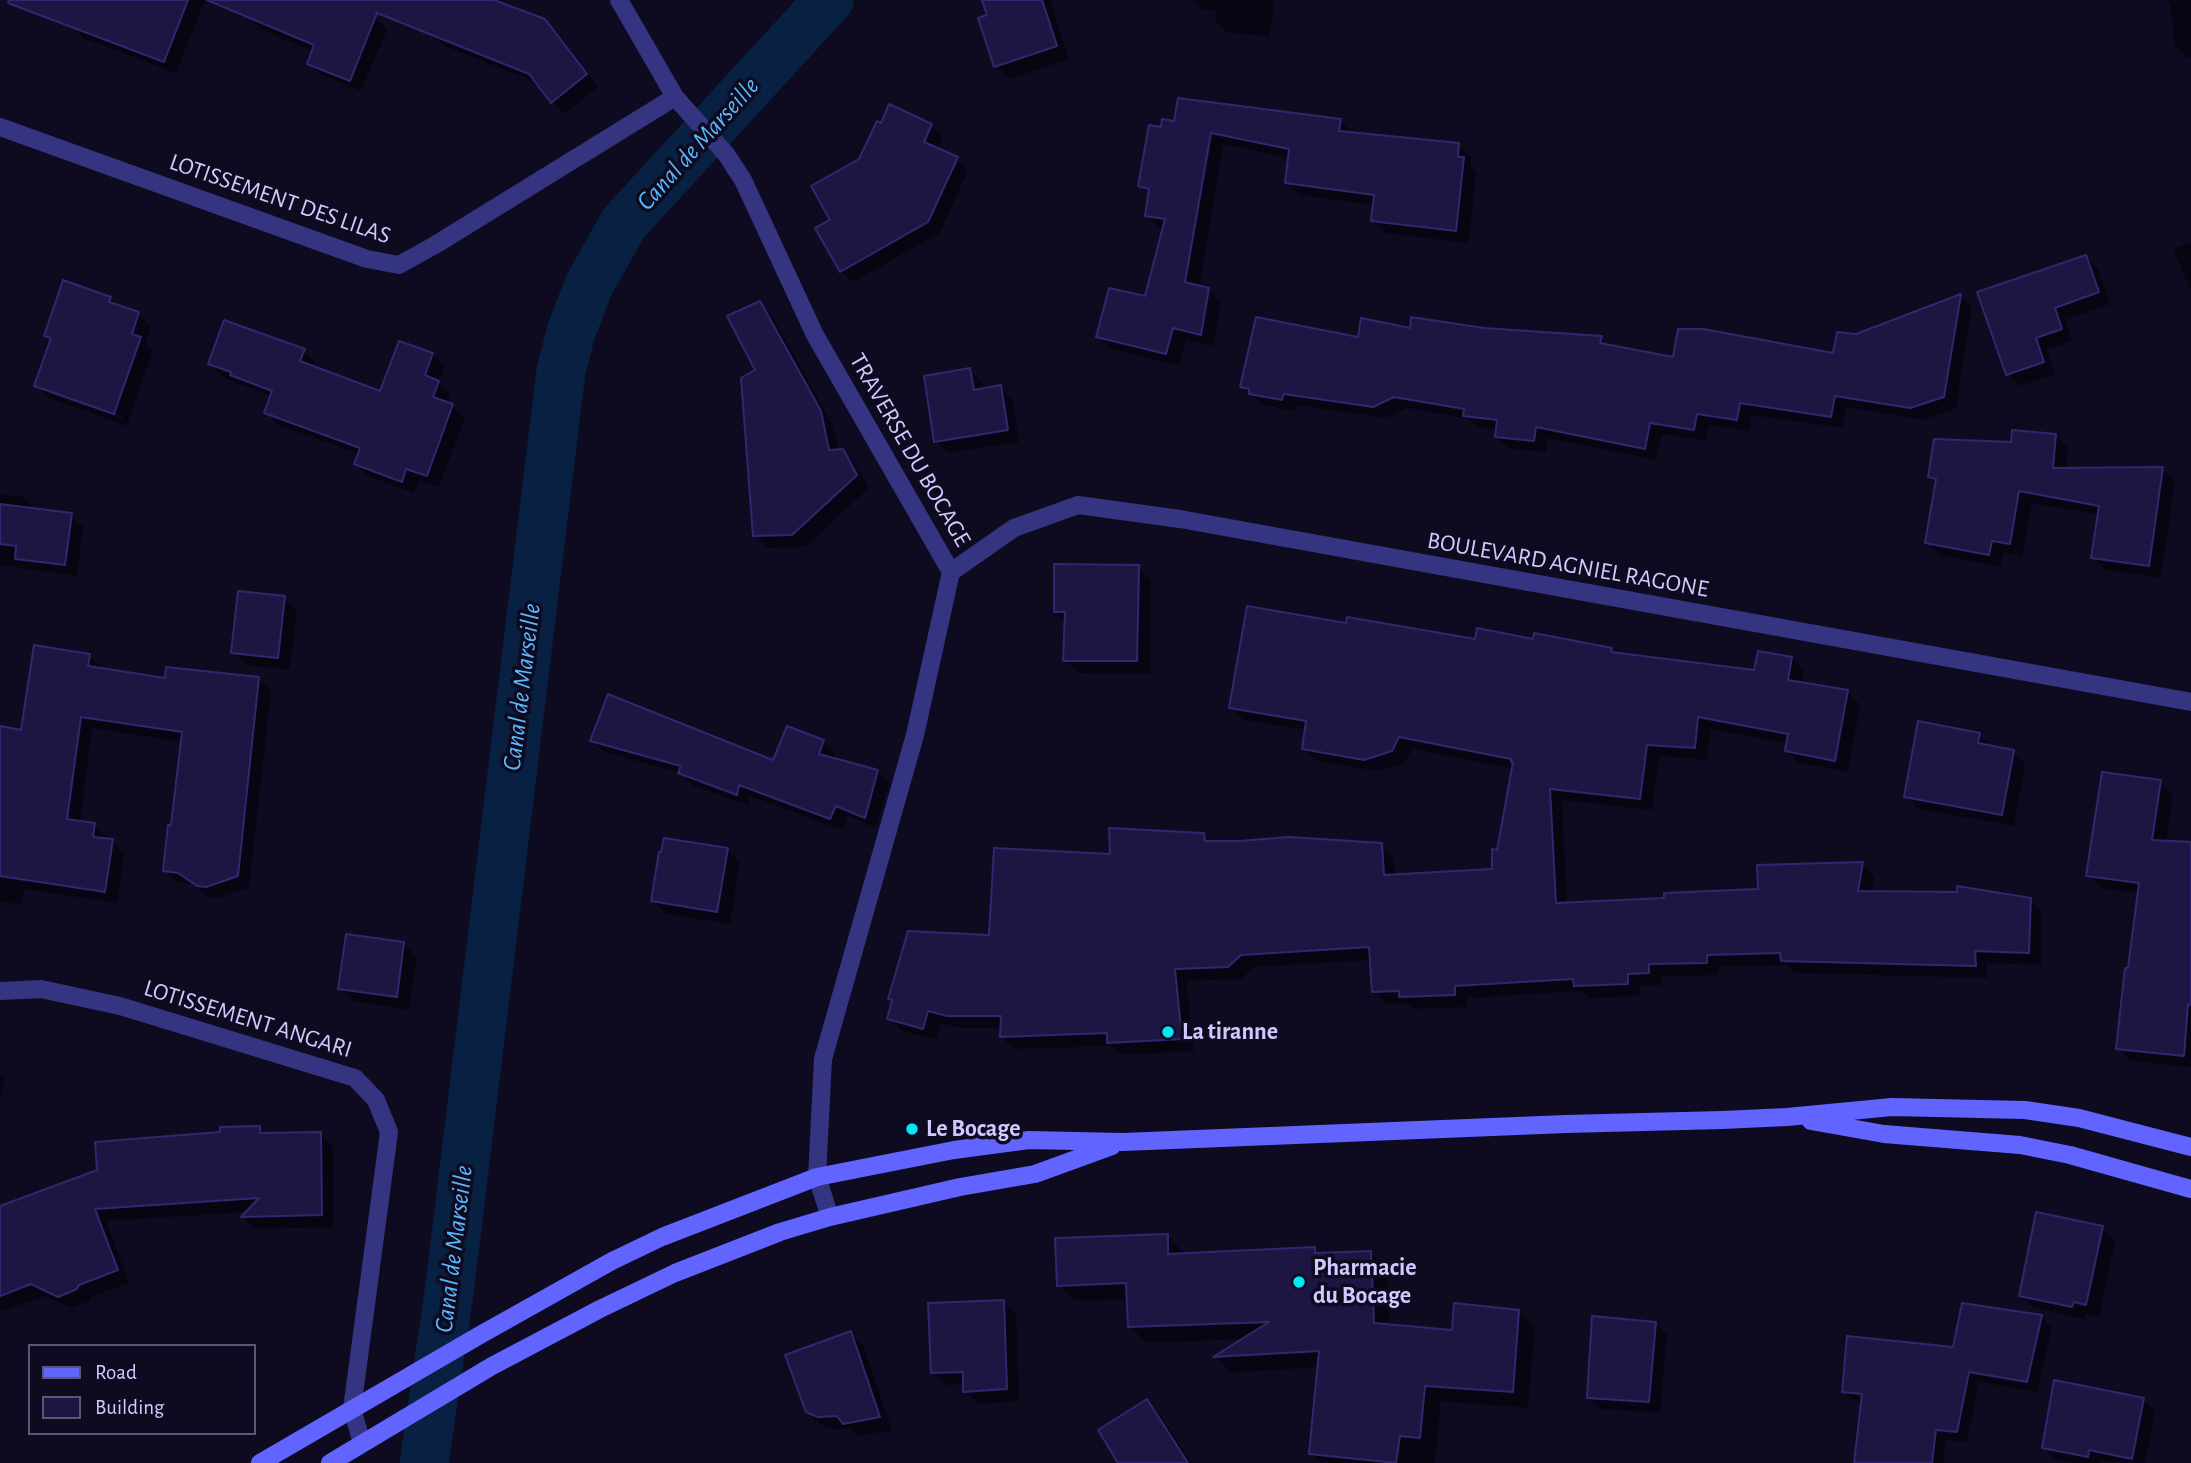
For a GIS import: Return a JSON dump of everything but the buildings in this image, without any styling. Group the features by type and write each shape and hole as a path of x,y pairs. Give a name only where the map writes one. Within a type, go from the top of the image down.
{"main road":[{"path":"260,1463 407,1376 612,1261 662,1237 817,1177 954,1150 1029,1140 1123,1142 1787,1117 1892,1107 2025,1110 2079,1118 2191,1147"},
{"path":"1787,1117 1884,1134 2020,1145 2070,1155 2191,1189"},
{"path":"330,1463 492,1366 675,1273 780,1232 830,1217 960,1187 1035,1174 1123,1142"}],"street":[{"name":"TRAVERSE DU BOCAGE","path":"619,0 675,97 726,154 743,180 815,335 951,572 915,735 823,1059 817,1177 830,1217"},
{"name":"LOTISSEMENT DES LILAS","path":"0,127 368,259 399,265 675,97"},
{"name":"BOULEVARD AGNIEL RAGONE","path":"951,572 1014,528 1078,505 1180,519 2191,702"},
{"name":"LOTISSEMENT ANGARI","path":"0,991 41,989 120,1006 355,1078 376,1100 389,1132 352,1409 362,1443"}],"waterway":[{"name":"Canal de Marseille","path":"424,1463 449,1293 561,371 571,332 589,285 624,223 829,0"}],"place":[{"name":"La tiranne","path":"1168,1032"},
{"name":"Le Bocage","path":"912,1129"},
{"name":"Pharmacie du Bocage","path":"1299,1282"}]}
